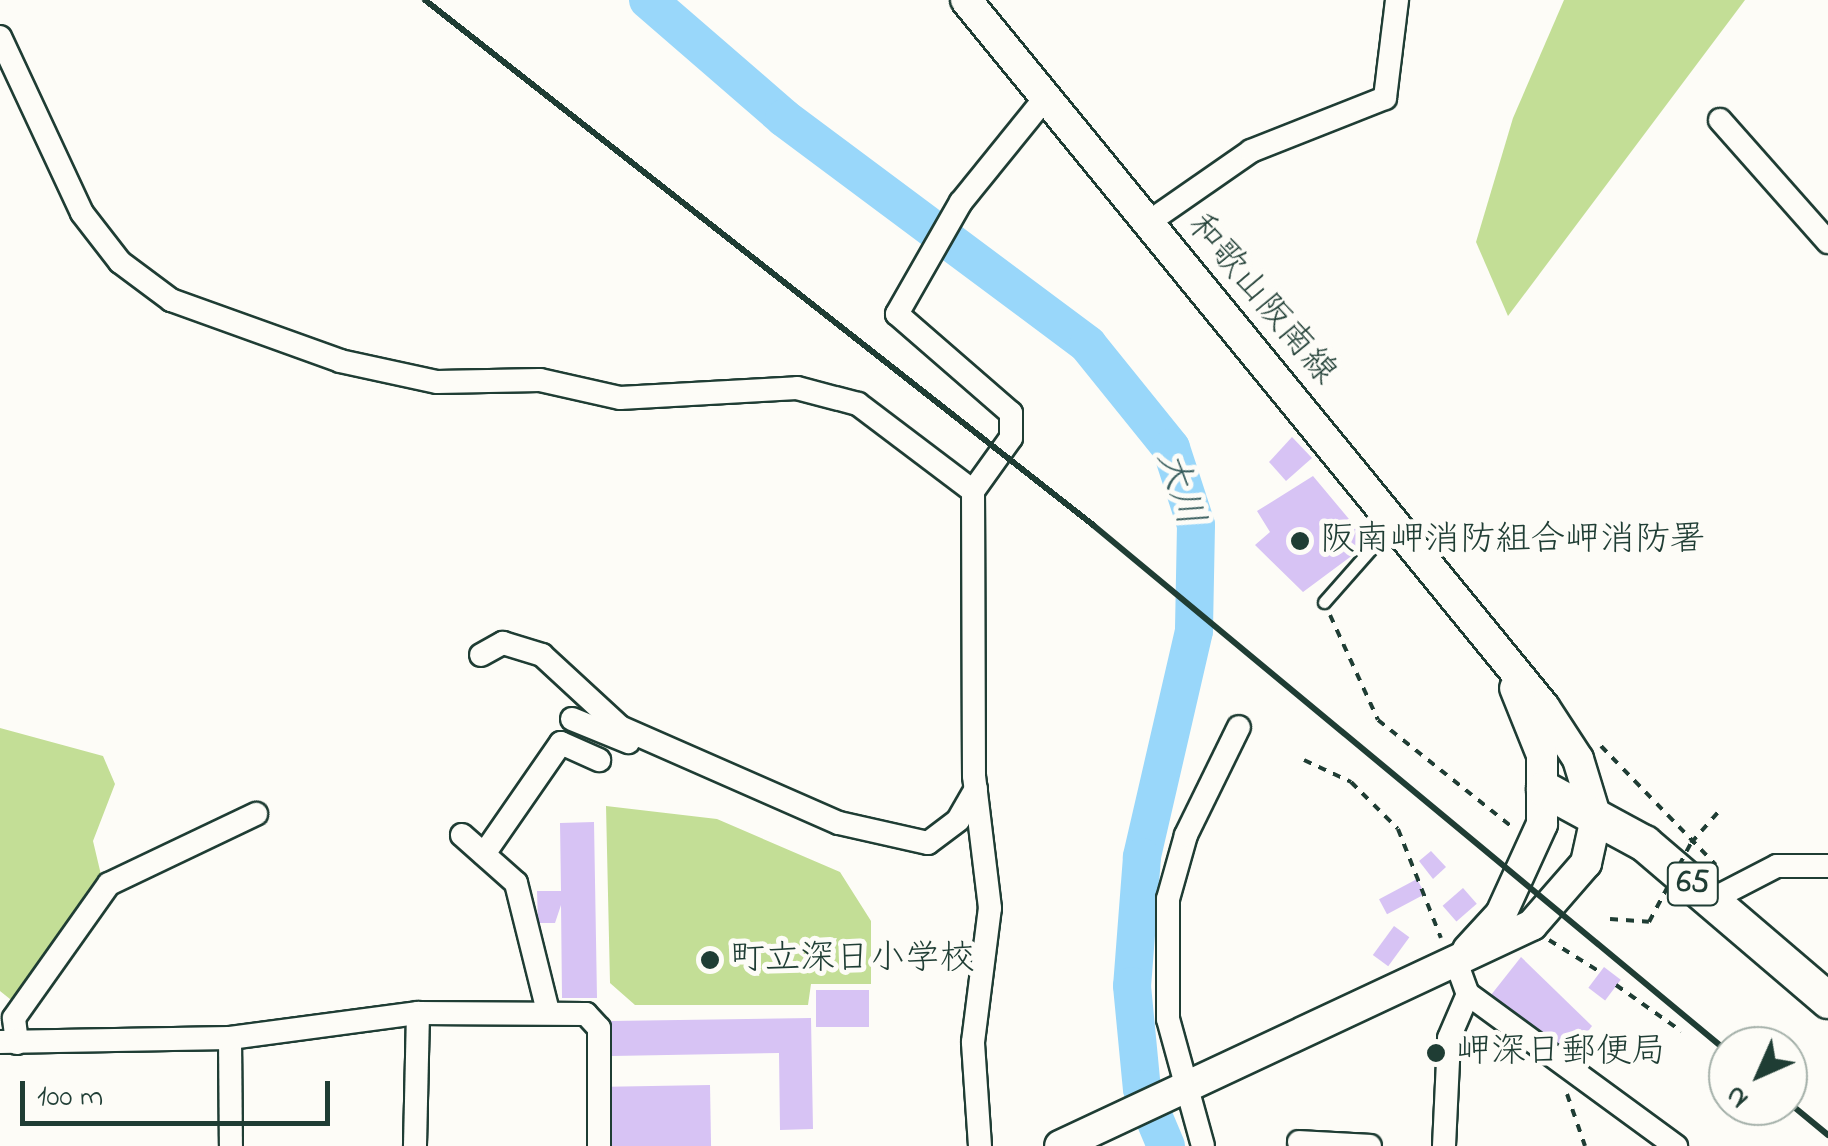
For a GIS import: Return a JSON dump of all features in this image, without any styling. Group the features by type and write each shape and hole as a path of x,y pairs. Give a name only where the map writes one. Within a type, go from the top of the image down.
{"main road":[{"name":"和歌山阪南線","path":"966,0 1496,650 1578,759 1596,818 1586,863 1557,904 1060,1146"},
{"name":"和歌山阪南線","path":"1453,952 1530,861 1544,789 1542,754 1496,650"},
{"name":"65","path":"1544,789 1644,844 1828,1000"}],"street":[{"path":"1149,222 1251,152 1385,98 1397,0"},
{"path":"0,37 82,213 120,262 172,300 340,360 436,382 540,380 620,398 798,388 858,404 973,492"},
{"path":"980,1146 973,1042 990,908 976,789 973,492 1011,438 1011,413 897,314 923,274 960,202 1046,97"},
{"path":"1720,120 1828,242"},
{"path":"481,655 503,642 542,654 620,727 839,823 928,843 958,820 976,789"},
{"path":"572,719 638,746 676,749"},
{"path":"1203,1146 1178,1090 1162,964 1168,899 1186,836 1238,727"},
{"path":"484,854 561,742 600,760"},
{"path":"256,814 109,884 14,1018 9,1042 230,1038 418,1012 586,1014 599,1028 600,1146"},
{"path":"462,835 516,883 548,1011"},
{"path":"1712,900 1777,866 1828,866"},
{"path":"1453,952 1468,994 1676,1146"},
{"path":"1444,1146 1449,1038 1468,994"},
{"path":"415,1146 418,1012"},
{"path":"230,1038 231,1146"},
{"path":"1298,1142 1370,1146"}],"lane":[{"path":"1324,602 1394,522"}],"path":[{"path":"1324,602 1378,720 1519,833"},
{"path":"1304,760 1351,782 1398,829 1453,952"},
{"path":"1615,760 1691,844 1716,864"},
{"path":"1610,919 1649,922 1691,844 1720,810"},
{"path":"1542,936 1600,972"},
{"path":"1616,986 1681,1031"},
{"path":"1559,1064 1585,1146"}],"green space":[{"path":"1564,0 1745,0 1508,316 1476,242 1513,118"},
{"path":"0,728 103,756 115,784 93,841 102,879 15,1003 0,991"},
{"path":"606,806 717,819 840,872 871,921 871,984 811,984 808,1005 635,1005 610,983"}],"building":[{"path":"1292,437 1312,458 1286,481 1269,462"},
{"path":"1313,476 1369,543 1303,592 1255,545 1270,532 1257,511"},
{"path":"594,822 597,998 562,998 561,905 555,923 538,923 537,891 561,891 560,823"},
{"path":"1431,851 1446,867 1433,879 1419,861"},
{"path":"1417,879 1425,894 1387,914 1379,899"},
{"path":"1463,888 1477,904 1456,922 1443,906"},
{"path":"1394,926 1409,937 1388,966 1373,955"},
{"path":"1521,957 1592,1026 1570,1055 1491,995"},
{"path":"1604,967 1621,980 1605,1000 1588,988"},
{"path":"816,990 869,990 869,1027 816,1027"},
{"path":"811,1018 813,1129 780,1130 779,1053 612,1056 611,1021"},
{"path":"710,1085 711,1146 609,1146 608,1087"}],"waterway":[{"name":"大川","path":"648,0 784,118 1088,345 1171,448 1196,525 1194,631 1142,857 1132,986 1142,1089 1166,1146"}],"railway":[{"path":"425,0 1093,525 1708,1035"},
{"path":"1808,1118 1828,1135"}],"place":[{"name":"阪南岬消防組合岬消防署","path":"1300,541"},
{"name":"町立深日小学校","path":"710,960"},
{"name":"岬深日郵便局","path":"1436,1053"}]}
